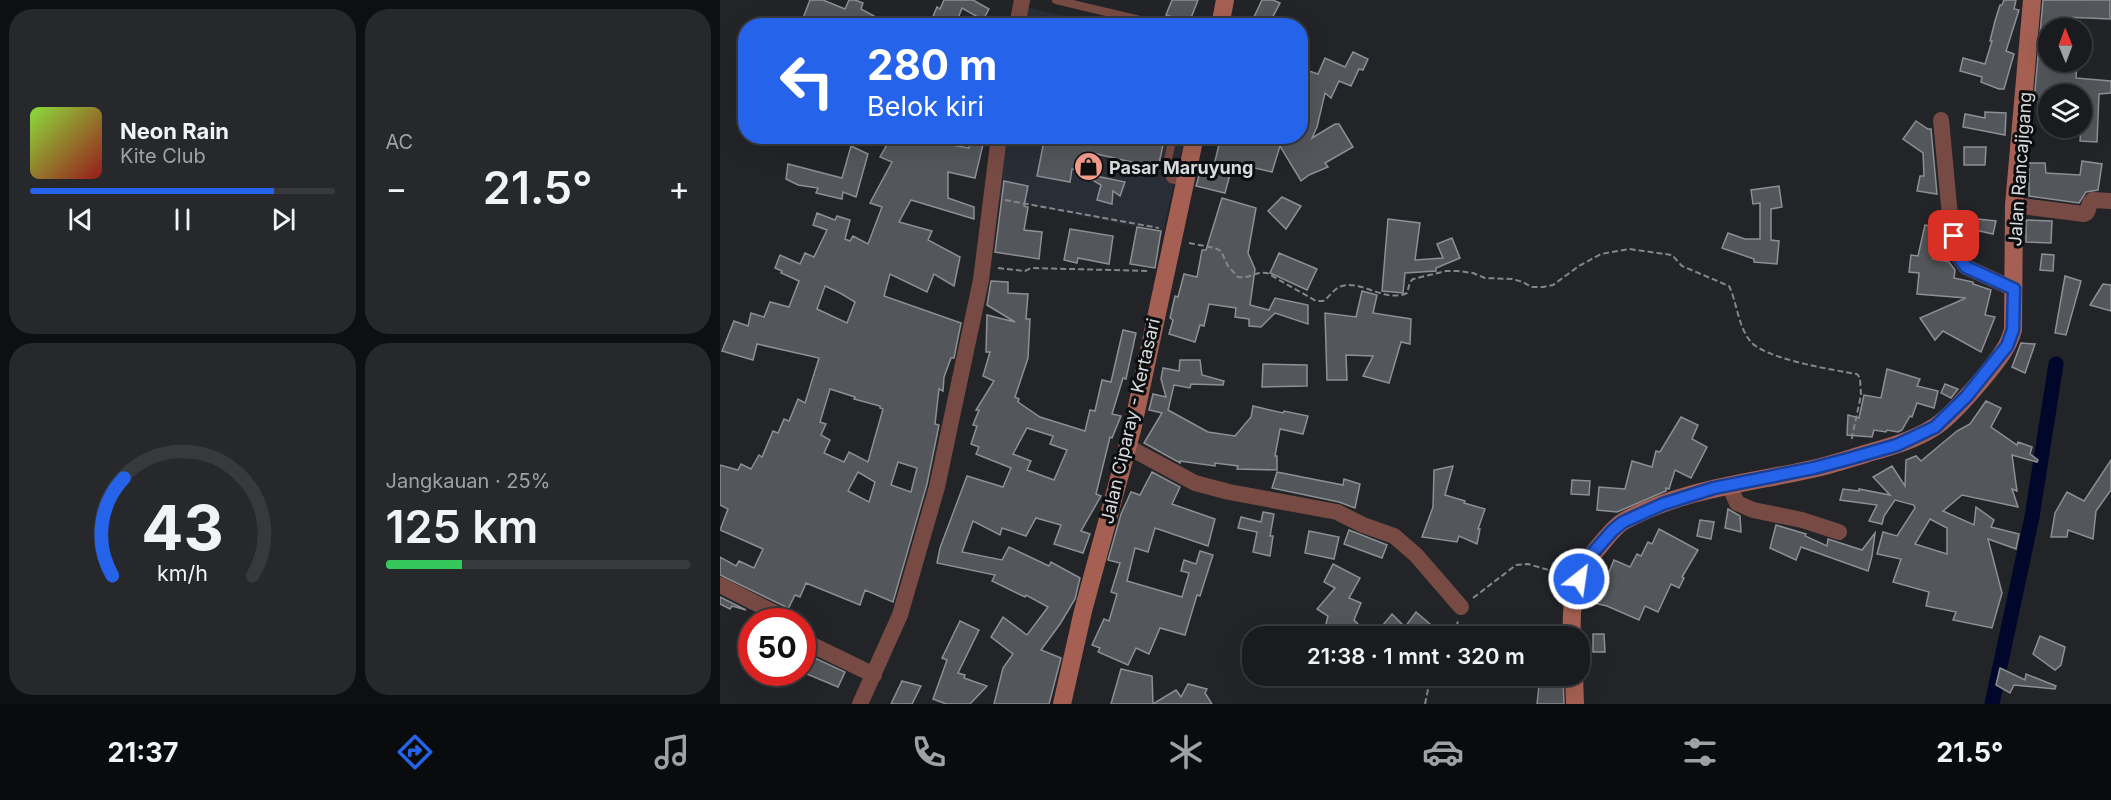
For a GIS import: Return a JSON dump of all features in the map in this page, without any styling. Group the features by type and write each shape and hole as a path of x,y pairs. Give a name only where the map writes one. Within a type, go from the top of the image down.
{"main road":[{"path":"1222,18 1225,0"},
{"name":"Jalan Rancajigang","path":"1572,626 1573,595 1590,556 1623,522 1669,502 1729,485 1814,468 1897,445 1935,427 1966,397 2007,346 2013,330 2014,204 2032,0"},
{"name":"Jalan Ciparay - Kertasari","path":"1062,704 1091,580 1128,447 1193,144"},
{"path":"1574,686 1575,704"}],"street":[{"path":"1019,18 1022,0"},
{"path":"1941,120 1950,216 1958,256 1966,267 2014,289"},
{"path":"860,704 900,615 937,487 983,266 998,144"},
{"path":"2014,204 2084,214 2088,212 2093,200 2111,201"},
{"path":"1128,447 1195,483 1229,492 1337,512 1363,525 1394,536 1416,555 1461,607"},
{"path":"1729,485 1737,503 1753,510 1802,520 1839,532"},
{"path":"720,585 765,608"},
{"path":"816,647 873,675"}],"lane":[{"path":"1056,0 1132,18"},
{"path":"1171,144 1166,169 1171,179 1184,182"}],"path":[{"path":"991,197 1172,235 1215,248 1221,251 1228,266 1238,277 1267,273 1316,301 1323,301 1344,285 1378,293 1402,295 1407,293 1413,279 1446,271 1473,273 1485,278 1512,279 1531,287 1543,287 1552,285 1601,254 1629,249 1672,255 1678,263 1687,268 1729,285 1743,327 1751,342 1784,358 1857,375 1860,378 1861,395 1848,459"},
{"path":"983,266 1025,271 1031,268 1081,268 1164,273"},
{"path":"1456,626 1461,607 1516,565 1528,564 1579,579"},
{"path":"1425,704 1429,686"}],"shaded area":[{"path":"1025,7 1075,18 1023,18"},
{"name":"Pasar Maruyung","path":"1002,144 1183,144 1163,231 992,198"}],"building":[{"path":"810,0 823,0 845,9 849,0 855,0 863,3 861,9 877,18 803,18"},
{"path":"944,0 973,0 989,9 984,18 980,18 962,8 958,18 932,18 937,7 940,9"},
{"path":"1172,0 1198,0 1191,18 1175,18 1166,15"},
{"path":"1262,0 1273,0 1280,3 1272,18 1254,17"},
{"path":"2004,0 2016,0 2014,9 2019,10 2006,51 2014,54 2004,89 1999,89 1981,82 1982,77 1960,71 1963,58 1985,64 1995,21"},
{"path":"2043,0 2110,0 2110,19 2041,18"},
{"path":"1353,52 1368,59 1363,70 1359,69 1351,86 1339,81 1331,98 1325,93 1312,138 1335,124 1339,124 1353,147 1325,163 1328,167 1301,181 1280,146 1272,172 1233,163 1225,193 1196,186 1200,172 1212,174 1219,144 1308,144 1308,71 1318,74 1325,58 1345,67"},
{"path":"2038,56 2038,72 2076,72 2076,78 2111,81 2111,93 2099,94 2097,142 2080,141 2080,138 2092,138 2092,84 2038,84 2038,102 2034,101"},
{"path":"1985,112 2006,113 2005,135 1963,127 1965,114 1985,118"},
{"path":"1916,121 1931,129 1937,194 1917,191 1920,176 1924,176 1923,153 1903,139"},
{"path":"887,144 945,144 969,148 970,144 983,144 975,178 948,172 948,198 974,207 974,219 911,200 899,222 932,231 928,240 960,257 954,286 934,274 927,292 890,274 884,296 961,323 954,358 951,358 944,377 943,391 939,389 935,424 939,425 927,484 893,602 865,590 860,605 806,583 800,597 795,595 787,608 720,575 720,557 736,566 739,561 754,568 763,549 720,530 728,509 720,505 720,465 738,470 741,464 751,469 759,455 762,457 773,431 778,433 784,419 789,421 798,399 805,403 819,358 757,344 753,360 722,351 734,321 748,326 751,313 764,317 770,302 789,307 799,281 775,268 780,255 800,264 805,253 814,257 827,230 813,225 817,213 835,220 837,216 850,220 845,239 850,241 853,236 868,244 882,207 870,203 892,162 880,157","holes":["825,286 855,302 847,323 817,309","830,389 855,397 854,399 880,406 883,409 868,462 849,452 844,462 824,453 830,440 821,435 826,424 820,422","898,462 917,468 911,492 891,485","858,472 875,482 869,502 848,491"]},
{"path":"1043,144 1163,144 1158,168 1087,153 1084,171 1072,169 1070,182 1037,176"},
{"path":"851,146 868,154 856,197 843,192 842,199 816,193 818,188 798,185 786,179 788,164 842,178"},
{"path":"1964,147 1986,147 1985,165 1964,165"},
{"path":"2082,161 2102,164 2098,190 2086,192 2079,203 2029,196 2029,163 2045,163 2046,173 2080,175"},
{"path":"1086,174 1125,182 1120,196 1113,191 1112,204 1097,200 1101,185"},
{"path":"1004,181 1028,186 1024,206 1028,207 1024,230 1042,232 1039,259 995,252"},
{"path":"1779,186 1782,207 1771,209 1771,240 1779,241 1777,264 1754,262 1754,259 1722,248 1728,233 1745,239 1760,239 1760,203 1753,204 1751,190"},
{"path":"1282,197 1301,206 1286,229 1268,211"},
{"path":"1222,198 1256,208 1248,253 1255,269 1250,305 1269,310 1275,298 1308,305 1308,324 1275,313 1261,327 1249,326 1249,319 1235,317 1236,308 1209,304 1204,326 1200,325 1195,342 1169,334 1175,296 1178,297 1184,274 1197,277 1202,250 1206,250"},
{"path":"1968,218 1996,221 1993,234 1966,228"},
{"path":"1388,219 1420,223 1415,260 1443,258 1437,244 1452,238 1460,258 1436,268 1436,271 1405,273 1403,293 1382,291"},
{"path":"2026,220 2052,221 2051,243 2026,242"},
{"path":"1925,225 1940,228 1933,259 1949,262 1955,270 1954,278 1973,282 1973,284 1991,290 1985,315 1995,317 1981,352 1943,331 1935,340 1920,318 1966,298 1917,294 1919,273 1909,272 1911,255 1918,256"},
{"path":"1137,227 1161,231 1155,268 1130,264"},
{"path":"1070,229 1113,236 1109,264 1078,258 1077,263 1064,260"},
{"path":"1279,253 1317,269 1307,290 1270,273"},
{"path":"2042,254 2054,255 2053,271 2040,270"},
{"path":"2065,276 2081,281 2066,335 2055,333"},
{"path":"991,281 1008,282 1008,293 1028,294 1026,319 1030,319 1028,358 1015,397 1019,399 1018,402 1040,417 1085,431 1090,410 1095,411 1102,380 1111,382 1123,330 1136,333 1126,379 1123,378 1112,414 1121,416 1112,438 1110,437 1096,494 1101,496 1081,531 1090,534 1083,553 1054,544 1061,525 1036,518 1026,536 1002,528 1000,535 973,521 962,552 1002,560 1009,547 1049,566 1051,562 1080,578 1075,599 1041,650 1061,658 1049,704 994,704 1003,668 1013,654 991,637 1003,617 1027,635 1048,607 992,581 995,575 937,563 940,548 967,476 1003,487 1011,468 976,454 979,447 971,444 977,426 973,425 979,410 976,410 994,381 983,376 990,352 986,352 987,315 1015,322 987,305","holes":["1027,428 1053,436 1050,444 1067,450 1054,480 1027,470 1031,461 1013,454"]},
{"path":"2103,284 2111,285 2111,311 2090,305"},
{"path":"1362,291 1377,295 1373,313 1411,319 1410,344 1401,342 1389,383 1363,376 1373,356 1346,355 1347,380 1327,380 1325,313 1356,317"},
{"path":"2021,343 2035,344 2025,373 2012,367"},
{"path":"1180,360 1200,360 1202,375 1224,381 1223,385 1191,384 1190,388 1174,385 1168,410 1208,432 1235,436 1251,417 1253,406 1308,416 1303,434 1280,429 1275,456 1277,456 1277,470 1237,469 1238,466 1215,463 1215,466 1180,461 1180,463 1144,443 1162,413 1149,410 1153,394 1166,397 1161,379 1163,368 1179,371"},
{"path":"1263,364 1307,365 1307,386 1262,387"},
{"path":"1887,369 1920,379 1917,386 1938,391 1934,408 1917,403 1912,417 1910,416 1902,430 1898,432 1874,430 1872,437 1847,435 1848,415 1859,418 1864,395 1881,398"},
{"path":"1945,384 1958,389 1951,398 1941,393"},
{"path":"1986,401 2001,408 1991,427 2017,445 2018,442 2032,447 2030,454 2038,460 2037,462 2012,455 2017,491 2012,489 2018,507 1962,495 1943,511 1974,525 1976,507 1994,520 1991,527 2019,534 2016,549 1988,539 2002,593 1992,628 1953,620 1956,612 1926,606 1929,592 1893,582 1901,559 1877,554 1883,532 1897,536 1915,508 1914,505 1895,500 1884,516 1882,524 1869,521 1877,505 1840,500 1843,489 1859,491 1859,489 1890,495 1873,477 1892,466 1905,486 1906,460 1916,456 1921,461 1957,431 1970,424","holes":["1930,519 1947,528 1947,554 1915,544"]},
{"path":"1681,417 1698,425 1692,439 1707,447 1691,478 1675,470 1669,489 1666,488 1666,491 1617,512 1597,510 1599,487 1625,489 1632,461 1652,467 1656,451 1660,452"},
{"path":"2111,460 2111,490 2096,511 2093,539 2068,530 2067,537 2051,537 2055,513 2067,492 2084,501"},
{"path":"1453,466 1445,495 1485,509 1478,529 1480,529 1477,544 1459,536 1457,542 1422,537 1433,507 1434,470"},
{"path":"1152,472 1180,487 1172,504 1215,519 1208,546 1155,528 1148,552 1135,548 1127,581 1182,597 1189,573 1181,571 1184,560 1196,564 1200,551 1213,555 1200,596 1197,595 1185,635 1160,628 1149,654 1136,648 1128,665 1098,652 1100,648 1092,645 1104,619 1109,621 1117,594 1111,592 1120,563 1108,560 1121,514 1131,492 1140,495"},
{"path":"1277,472 1343,485 1344,479 1360,484 1355,508 1339,502 1272,488"},
{"path":"1572,480 1590,481 1589,495 1571,494"},
{"path":"1728,509 1740,516 1741,532 1725,528"},
{"path":"1263,512 1274,514 1270,536 1273,536 1270,556 1253,552 1257,532 1238,528 1241,517 1261,522"},
{"path":"1700,520 1714,522 1711,539 1697,536"},
{"path":"1776,525 1806,534 1805,536 1827,546 1828,539 1862,550 1875,533 1868,571 1801,547 1796,560 1770,548"},
{"path":"1659,529 1698,550 1682,577 1684,578 1679,588 1671,584 1658,612 1645,606 1639,620 1607,606 1585,601 1589,585 1603,587 1614,560 1630,567 1637,554 1641,556 1648,542 1652,544"},
{"path":"1349,530 1387,545 1382,558 1344,544"},
{"path":"1309,531 1339,537 1334,559 1305,553"},
{"path":"1333,564 1360,578 1349,598 1361,603 1354,620 1358,626 1326,626 1328,616 1317,609 1335,588 1324,582"},
{"path":"720,597 742,608 732,606 730,609 720,604"},
{"path":"1416,612 1432,626 1406,626"},
{"path":"1392,614 1404,626 1382,626"},
{"path":"960,621 979,630 958,673 965,675 964,678 987,686 970,704 946,704 933,699 947,660 942,658"},
{"path":"1593,634 1604,634 1605,652 1593,652"},
{"path":"2040,636 2065,647 2061,665 2055,670 2033,654"},
{"path":"816,659 845,672 838,687 816,678"},
{"path":"2000,668 2025,680 2026,674 2056,686 2055,689 2014,685 2010,693 1996,685"},
{"path":"1121,669 1152,676 1153,704 1111,704"},
{"path":"902,681 921,686 912,704 891,704"},
{"path":"1188,684 1207,689 1205,693 1212,704 1153,704 1176,690 1181,697"},
{"path":"1539,686 1563,686 1564,704 1537,704"}],"waterway":[{"path":"1992,704 2032,517 2056,364"}],"place":[{"name":"Pasar Maruyung","path":"1088,167"}],"route":[{"path":"1579,579 1590,556 1613,530 1623,522 1663,504 1714,488 1848,459 1897,445 1935,427 1966,397 1999,357 2007,346 2013,330 2014,289 1966,267 1958,256 1954,236"}]}
